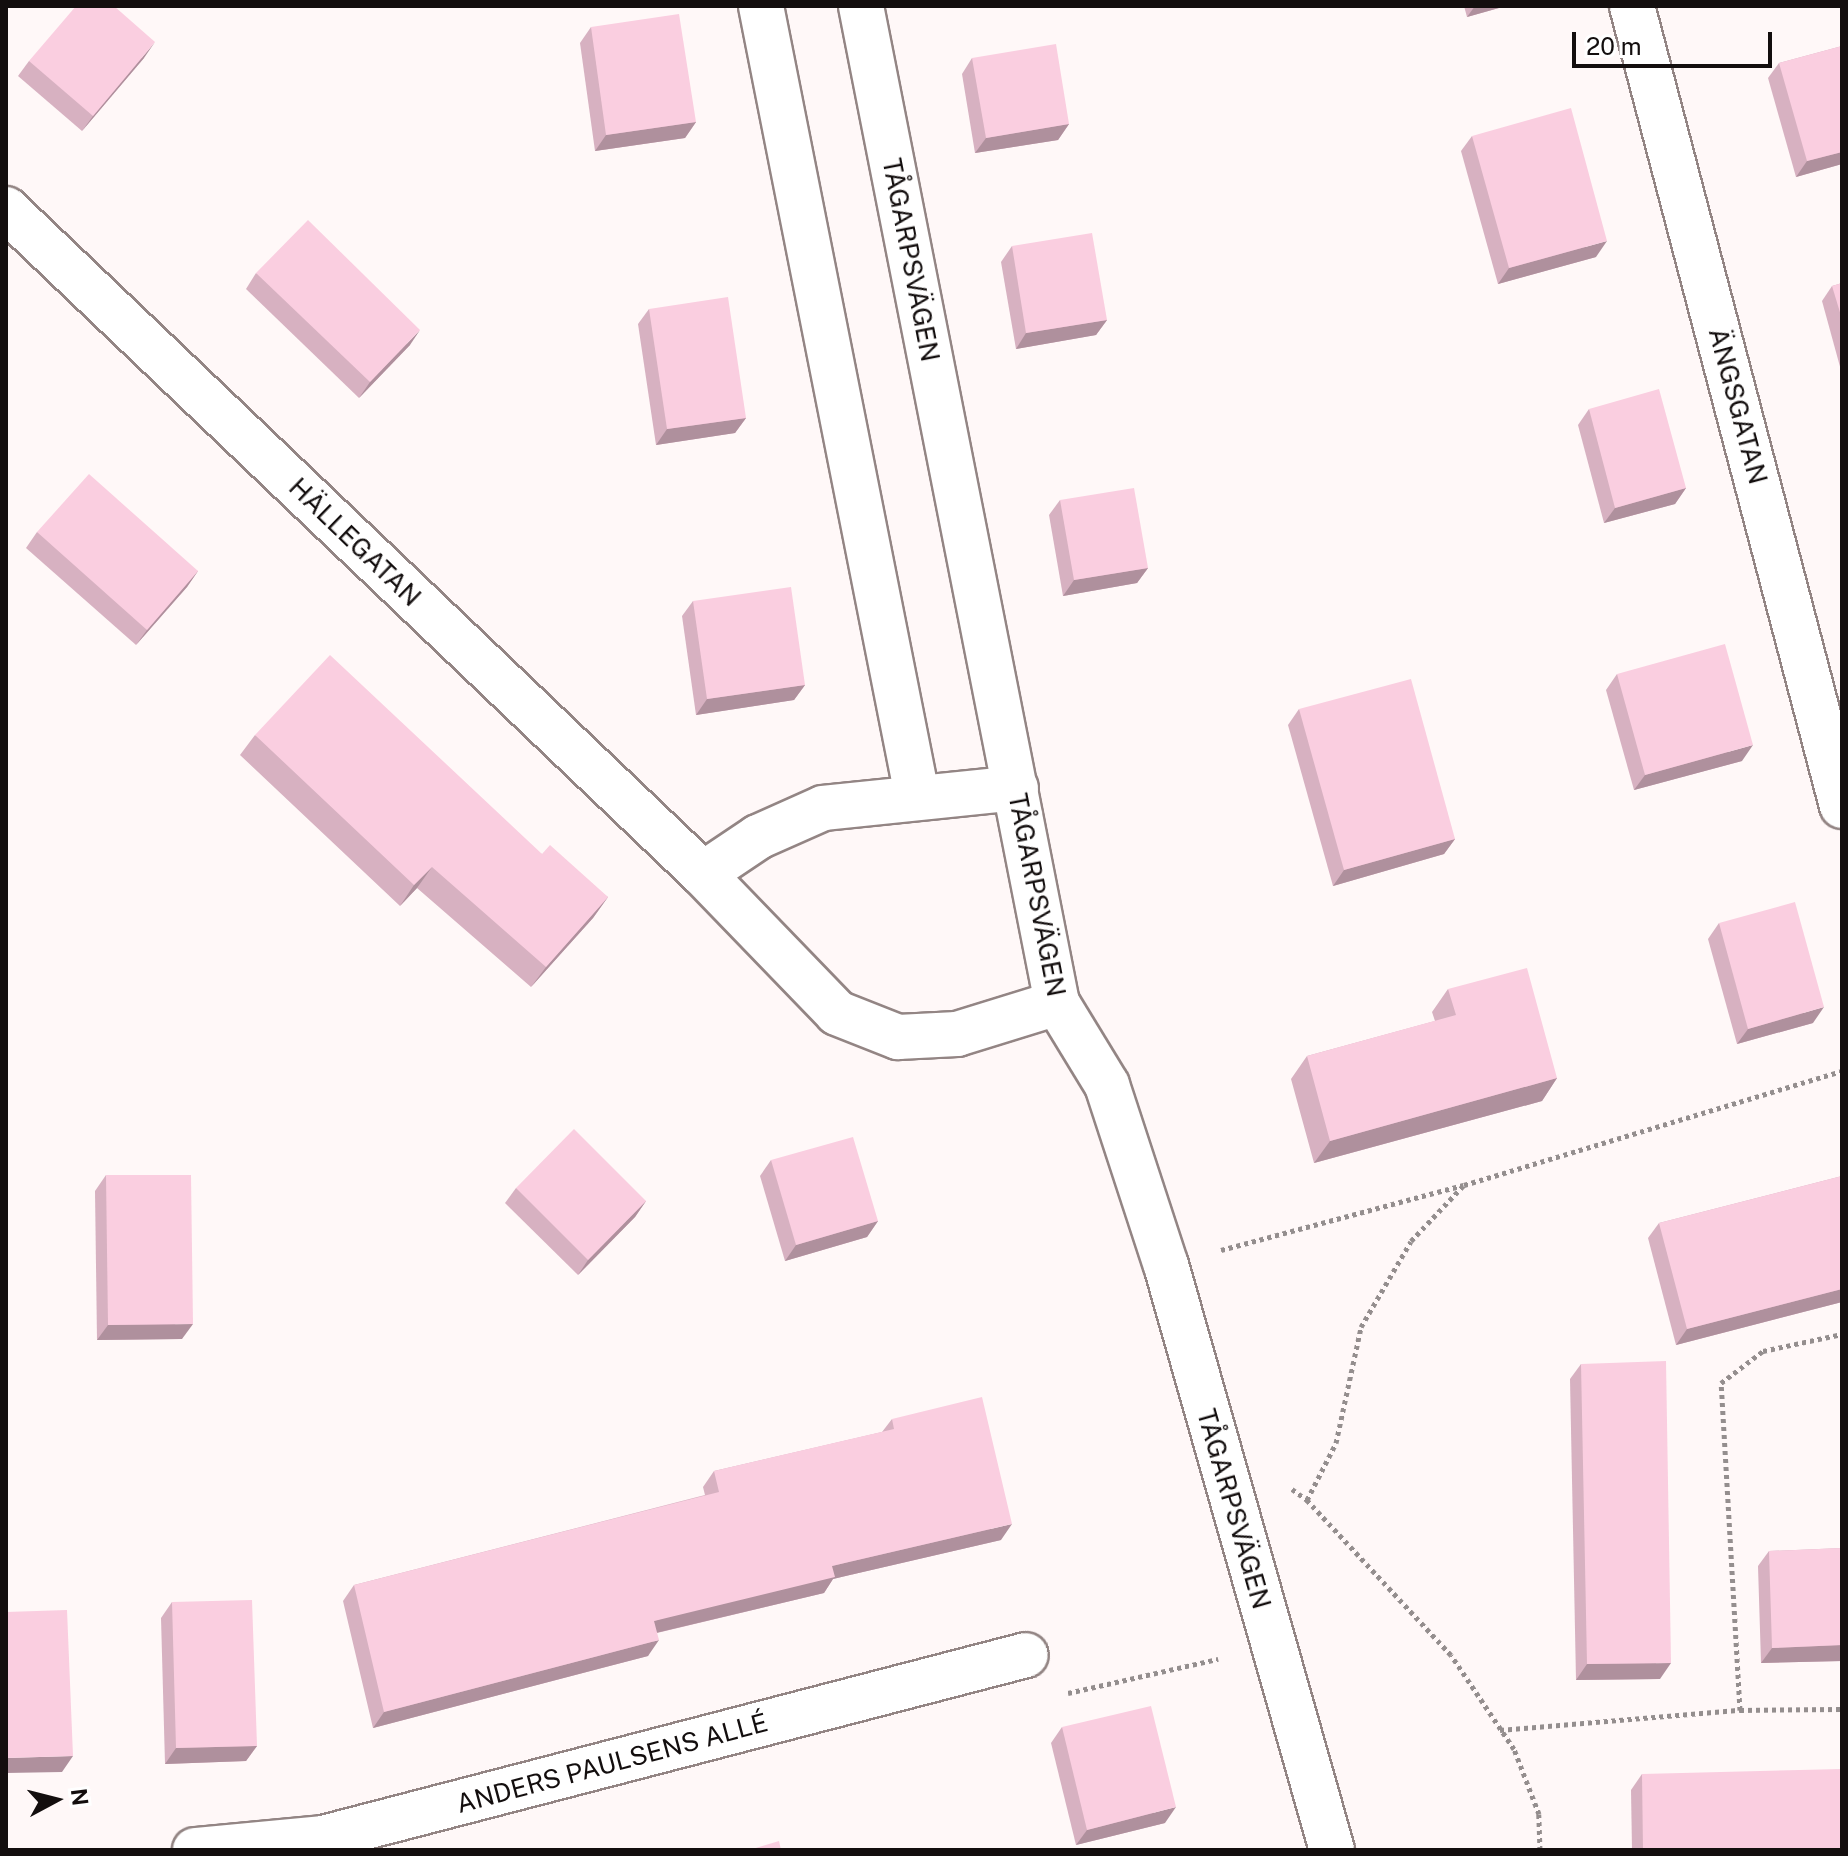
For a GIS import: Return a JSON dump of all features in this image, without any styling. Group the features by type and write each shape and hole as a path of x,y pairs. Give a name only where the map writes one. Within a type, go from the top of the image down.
{"street":[{"path":"761,6 917,795"},
{"name":"TÅGARPSVÄGEN","path":"861,6 1057,1003 1107,1085 1166,1265 1332,1850"},
{"name":"ÄNGSGATAN","path":"1632,6 1842,806"},
{"name":"HÄLLEGATAN","path":"6,209 703,874 837,1013 898,1037 957,1034 1057,1003"},
{"path":"703,874 758,837 823,808 917,795 1016,788"},
{"name":"ANDERS PAULSENS ALLÉ","path":"195,1850 323,1838 1026,1655"}],"path":[{"path":"1166,1265 1464,1185 1842,1071"},
{"path":"1464,1185 1411,1241 1361,1327 1336,1443 1307,1500 1451,1655 1500,1730 1539,1814 1540,1850"},
{"path":"1740,1710 1721,1383 1763,1351 1842,1334"},
{"path":"1026,1655 1070,1694 1274,1647"},
{"path":"1500,1730 1740,1710 1842,1709"}],"building":[{"path":"76,6 114,6 155,42 93,116 29,61"},
{"path":"679,14 696,122 606,135 591,27"},
{"path":"1056,44 1069,124 986,138 972,58"},
{"path":"1842,46 1842,152 1807,161 1779,63"},
{"path":"1571,108 1607,241 1509,268 1472,136"},
{"path":"308,220 420,330 370,382 256,273"},
{"path":"1092,233 1107,320 1026,333 1012,246"},
{"path":"1842,283 1842,319 1832,286"},
{"path":"728,297 746,418 667,429 649,309"},
{"path":"1659,389 1686,488 1615,508 1589,409"},
{"path":"89,474 198,571 147,630 37,532"},
{"path":"1134,488 1148,568 1074,580 1060,500"},
{"path":"791,587 805,685 707,699 693,601"},
{"path":"1725,644 1753,745 1645,775 1617,674"},
{"path":"330,655 542,854 550,845 608,897 546,967 432,867 414,885 255,735"},
{"path":"1411,679 1455,839 1344,870 1299,709"},
{"path":"1795,902 1824,1007 1748,1029 1719,923"},
{"path":"1527,968 1557,1078 1330,1141 1307,1056 1456,1015 1448,989"},
{"path":"574,1129 646,1201 588,1260 516,1188"},
{"path":"853,1137 878,1221 796,1245 771,1160"},
{"path":"106,1175 191,1175 193,1324 108,1325"},
{"path":"1842,1176 1842,1289 1687,1329 1659,1223"},
{"path":"1666,1361 1671,1663 1587,1664 1581,1364"},
{"path":"982,1397 1012,1524 832,1566 835,1577 654,1621 659,1640 384,1712 354,1585 719,1492 714,1471 894,1429 892,1419"},
{"path":"1842,1548 1842,1645 1772,1648 1769,1551"},
{"path":"252,1600 257,1746 176,1748 172,1602"},
{"path":"67,1610 73,1756 6,1758 6,1612"},
{"path":"1151,1706 1176,1807 1087,1830 1062,1727"},
{"path":"1842,1769 1842,1850 1643,1850 1642,1774"},
{"path":"779,1841 781,1850 749,1850"}]}
